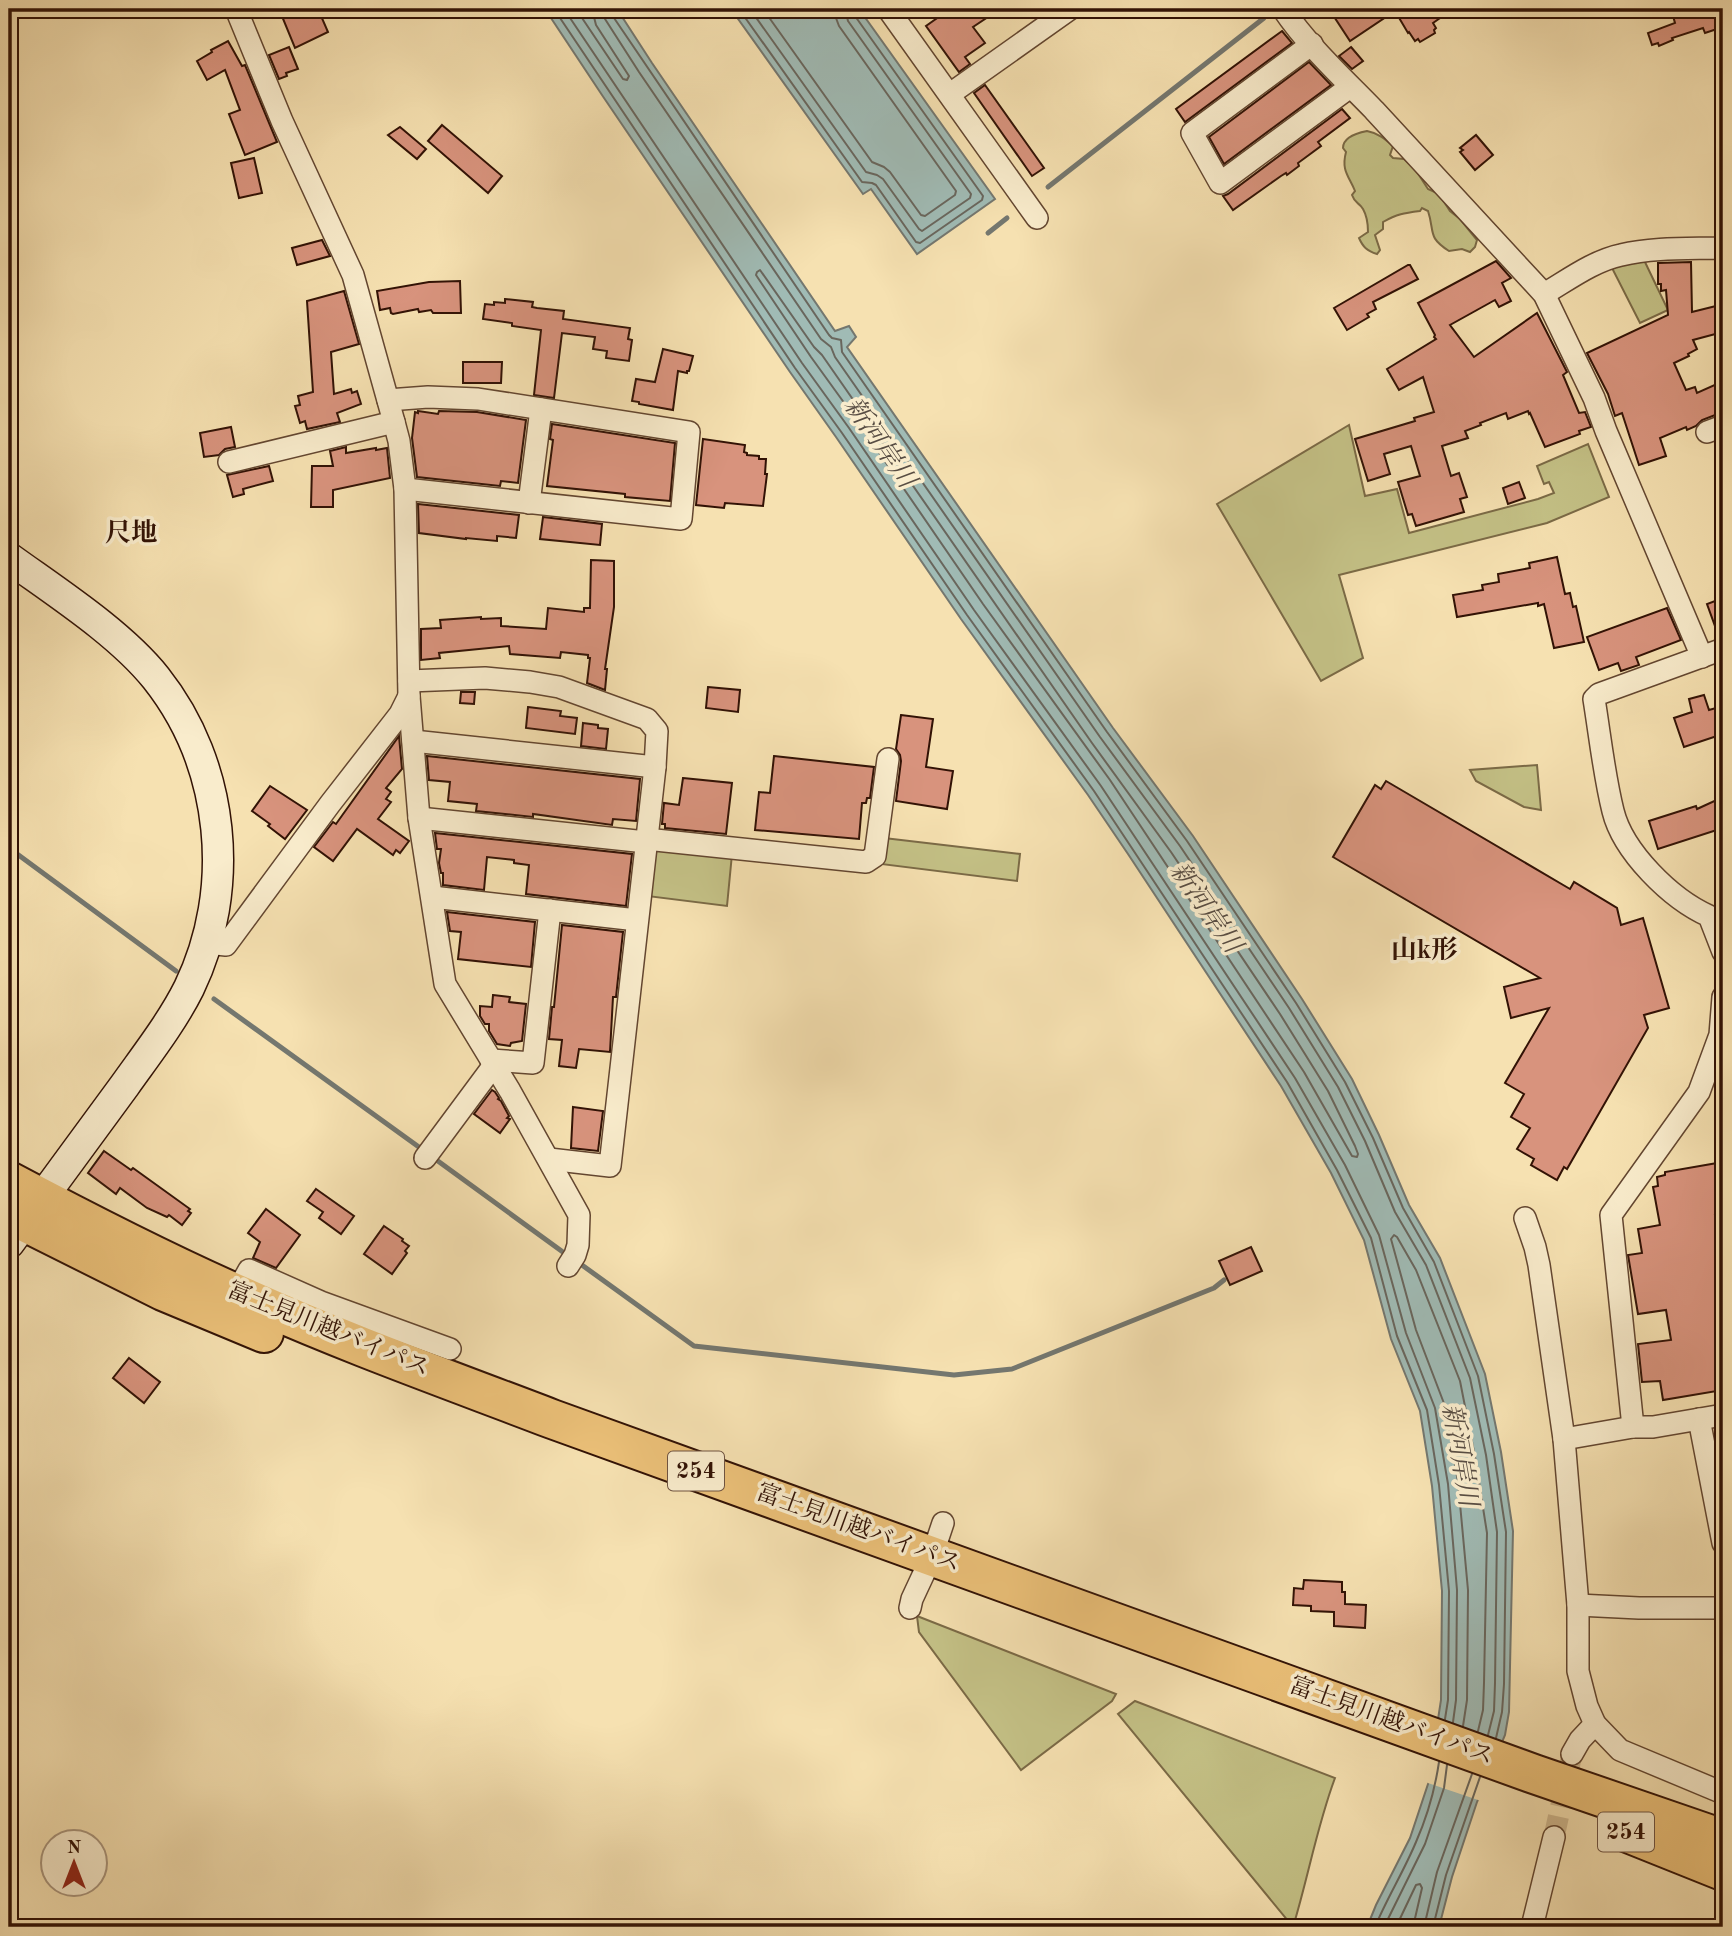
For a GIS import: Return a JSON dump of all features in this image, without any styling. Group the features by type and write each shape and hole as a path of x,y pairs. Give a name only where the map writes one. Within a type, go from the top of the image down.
{"highway":[{"name":"富士見川越バイパス","path":"9,1181 21,1220 163,1291 275,1337 536,1436 927,1566"},
{"name":"富士見川越バイパス","path":"21,1220 236,1293 327,1332 927,1566 1531,1785 1723,1839"},
{"name":"富士見川越バイパス","path":"1531,1785 1629,1833 1723,1871"}],"street":[{"path":"236,9 282,121 353,275 399,441 405,489 409,688 419,818 445,984 549,1158 579,1215 580,1234 572,1260"},
{"path":"888,9 1037,218"},
{"path":"950,94 1070,9"},
{"path":"1283,9 1350,87 1544,294 1594,398 1702,657"},
{"path":"1312,44 1192,133 1220,183 1350,87"},
{"path":"1544,294 1597,264 1620,255 1657,250 1723,248"},
{"path":"388,400 428,397 478,399 689,432 681,519 405,489"},
{"path":"530,503 541,409"},
{"path":"229,462 394,422"},
{"path":"9,558 83,612 124,646 156,678 179,712 199,753 212,795 219,840 219,880 207,943 189,989 156,1041 21,1220"},
{"path":"1723,649 1598,694 1594,699 1614,813 1623,835 1650,874 1678,898 1709,916 1723,952"},
{"path":"409,688 485,678 559,687 647,719 657,731 610,1166 549,1158"},
{"path":"207,943 226,945 400,714 409,688"},
{"path":"413,741 655,767"},
{"path":"419,818 866,862 875,856 888,759"},
{"path":"432,897 637,920"},
{"path":"1698,911 1723,904"},
{"path":"493,1062 533,1063 550,910"},
{"path":"1633,1427 1611,1215 1699,1092 1720,1035 1723,997"},
{"path":"428,1153 493,1062"},
{"path":"1525,1218 1539,1265 1564,1439 1578,1605 1578,1671 1587,1706 1595,1724 1620,1750 1723,1793"},
{"path":"236,1293 249,1270 321,1302 450,1349"},
{"path":"1564,1439 1723,1415"},
{"path":"1699,1419 1723,1544"},
{"path":"1578,1605 1723,1608"},
{"path":"1572,1754 1580,1740 1595,1724"},
{"path":"1532,1927 1553,1837"}],"shaded area":[{"path":"1367,131 1393,146 1390,155 1404,159 1415,169 1428,189 1439,194 1450,211 1477,240 1470,252 1462,249 1449,251 1437,242 1428,211 1422,208 1420,211 1401,214 1383,222 1383,229 1375,235 1380,250 1377,254 1364,246 1359,238 1368,232 1367,220 1363,209 1352,195 1355,191 1346,173 1346,152 1343,148 1348,138"},
{"path":"1644,260 1668,310 1640,323 1612,268"},
{"path":"1349,425 1365,496 1397,489 1409,533 1554,493 1549,482 1544,484 1537,466 1588,444 1609,497 1547,523 1339,575 1363,658 1321,681 1217,504"},
{"path":"1537,765 1541,810 1524,807 1476,781 1470,770"},
{"path":"884,838 1020,854 1017,881 881,864"},
{"path":"653,845 732,854 727,906 647,896"},
{"path":"917,1616 1116,1694 1112,1701 1021,1770 919,1632"},
{"path":"1135,1701 1335,1778 1293,1927 1118,1714"}],"water":[{"name":"新河岸川","path":"545,9 617,9 835,331 849,326 856,337 847,347 1113,728 1193,836 1302,999 1352,1079 1409,1205 1440,1258 1485,1374 1513,1531 1509,1712 1505,1735 1477,1802 1452,1877 1439,1927 1367,1927 1410,1838 1428,1784 1441,1700 1442,1591 1432,1486 1420,1411 1391,1339 1364,1240 1331,1173 1281,1086 1128,854 790,372"},
{"path":"731,9 859,9 995,199 917,254 871,189 863,194"}],"pier":[{"path":"1435,1717 1506,1742 1481,1801 1425,1782"}],"building":[{"path":"279,9 318,9 328,32 295,48"},
{"path":"950,9 1000,9 973,27 985,43 965,57 970,64 959,72 926,26"},
{"path":"1329,9 1453,9 1433,23 1435,33 1420,42 1418,39 1415,41 1408,33 1395,11 1350,41"},
{"path":"1671,9 1723,9 1723,27 1705,33 1703,28 1672,38 1673,40 1659,46 1658,43 1652,45 1648,33 1675,23"},
{"path":"1282,31 1292,43 1185,122 1176,109"},
{"path":"228,41 242,66 245,65 277,142 245,155 229,114 240,110 225,70 207,80 197,61"},
{"path":"289,47 298,69 279,79 269,55"},
{"path":"1351,47 1363,61 1352,69 1339,56"},
{"path":"1309,62 1331,85 1224,164 1209,137"},
{"path":"985,85 1044,168 1032,176 974,93"},
{"path":"1342,109 1350,118 1318,142 1321,146 1287,175 1286,173 1281,176 1233,210 1223,196"},
{"path":"442,125 502,176 488,193 428,141"},
{"path":"400,127 426,149 417,159 388,135"},
{"path":"1476,135 1493,155 1475,170 1460,152 1463,150 1460,148"},
{"path":"254,158 262,193 239,198 231,163"},
{"path":"322,240 330,256 297,265 292,248"},
{"path":"1496,261 1511,278 1502,283 1511,301 1499,307 1495,300 1450,325 1474,357 1537,313 1567,372 1563,375 1579,413 1585,412 1591,427 1545,447 1528,411 1508,419 1506,413 1465,431 1468,438 1442,446 1451,476 1459,473 1467,497 1460,499 1464,512 1416,526 1412,514 1408,515 1398,482 1420,476 1411,446 1384,454 1390,474 1368,481 1355,439 1415,421 1414,418 1434,412 1423,377 1399,390 1387,369 1436,339 1418,303"},
{"path":"1691,262 1692,312 1720,305 1723,332 1693,340 1697,349 1674,363 1686,390 1695,387 1697,393 1719,383 1723,392 1723,412 1702,420 1687,430 1686,427 1660,438 1666,456 1639,465 1622,413 1615,416 1608,394 1587,353 1668,315 1666,290 1661,291 1661,284 1658,284 1658,263"},
{"path":"1408,265 1418,279 1373,302 1376,309 1367,314 1369,317 1347,330 1334,308"},
{"path":"460,281 461,313 433,313 431,310 419,312 418,309 393,314 390,308 380,310 377,291 429,282"},
{"path":"344,291 359,344 331,352 334,394 351,389 352,393 357,391 361,404 337,413 340,422 307,429 305,421 300,423 295,406 300,405 298,396 313,392 307,301"},
{"path":"505,299 533,302 532,307 564,311 563,319 630,328 628,339 632,340 629,361 606,358 607,351 593,349 595,337 562,333 554,398 534,395 541,330 483,319 485,304 505,303"},
{"path":"663,349 693,356 687,373 678,371 673,410 632,401 636,379 655,382"},
{"path":"463,362 502,362 501,383 463,383"},
{"path":"439,411 477,412 526,420 518,483 501,481 500,486 417,477 412,438 415,412 438,414"},
{"path":"552,424 675,443 670,501 547,486 553,440 550,439"},
{"path":"231,427 235,447 225,449 219,455 204,457 200,433"},
{"path":"703,439 745,445 744,452 747,455 766,459 763,506 725,503 724,508 696,505"},
{"path":"346,447 346,453 387,448 390,478 333,490 333,507 311,507 312,466 333,466 330,451"},
{"path":"269,466 273,481 243,489 244,494 233,497 227,475"},
{"path":"1519,482 1525,498 1508,504 1503,488"},
{"path":"418,504 519,515 516,538 497,536 497,541 419,533"},
{"path":"543,517 602,524 600,545 540,539"},
{"path":"1557,557 1565,594 1570,593 1573,607 1576,606 1584,642 1554,648 1544,604 1457,617 1453,595 1483,590 1482,585 1499,582 1498,574 1530,568 1529,563"},
{"path":"591,560 614,561 614,607 605,669 605,690 587,683 590,658 588,655 561,652 560,658 510,654 509,646 439,653 440,658 421,660 421,629 441,628 440,620 501,618 501,626 546,629 548,608 584,612 584,608 590,608"},
{"path":"1723,598 1723,636 1719,637 1707,604"},
{"path":"1667,608 1681,640 1636,657 1639,665 1621,671 1618,663 1599,670 1587,637"},
{"path":"708,687 740,690 738,712 706,708"},
{"path":"461,692 475,692 474,704 460,703"},
{"path":"1704,695 1709,710 1723,706 1723,734 1684,747 1674,718 1692,712 1689,699"},
{"path":"528,707 561,711 560,716 577,718 575,734 526,728"},
{"path":"901,715 933,719 926,767 953,771 947,809 896,801 901,761 896,749"},
{"path":"583,723 608,729 606,749 581,746"},
{"path":"399,736 402,769 386,788 391,792 386,799 391,802 378,819 409,841 400,853 396,850 393,855 357,829 333,861 314,847 333,822 336,824"},
{"path":"427,756 640,779 636,821 613,819 612,825 533,814 533,817 476,811 477,804 448,801 450,782 429,780"},
{"path":"774,756 874,767 870,798 867,798 866,803 862,803 859,839 755,830 759,792 770,793"},
{"path":"683,778 732,783 726,834 665,828 665,824 662,824 664,803 679,805"},
{"path":"1386,781 1570,889 1574,882 1617,908 1621,925 1643,918 1669,1008 1644,1015 1648,1028 1567,1169 1564,1167 1557,1180 1531,1165 1534,1159 1517,1149 1530,1128 1511,1117 1524,1094 1505,1083 1549,1008 1511,1018 1504,987 1540,978 1333,857 1375,785 1381,789"},
{"path":"270,786 307,810 285,839 252,811"},
{"path":"1723,797 1723,828 1658,849 1649,821 1696,806 1697,809"},
{"path":"435,833 632,854 626,906 526,894 529,865 514,863 514,860 487,857 484,890 443,885 443,873 439,863 441,849 437,849"},
{"path":"447,912 535,922 531,967 458,959 461,932 450,931"},
{"path":"562,925 623,932 616,997 613,997 610,1052 579,1049 576,1068 559,1066 562,1040 549,1039"},
{"path":"493,995 510,997 509,1002 526,1004 522,1041 511,1043 510,1046 497,1044 489,1031 489,1024 485,1024 480,1016 480,1006 492,1007"},
{"path":"492,1090 510,1119 500,1133 474,1114"},
{"path":"573,1107 603,1111 598,1151 571,1148"},
{"path":"104,1151 131,1170 133,1168 190,1209 188,1211 191,1213 182,1225 169,1215 167,1217 147,1208 120,1188 116,1194 88,1173"},
{"path":"1723,1162 1723,1214 1715,1215 1723,1265 1723,1390 1663,1400 1660,1381 1642,1382 1638,1344 1671,1340 1666,1310 1638,1314 1628,1255 1642,1253 1638,1229 1660,1225 1653,1187 1658,1186 1657,1177 1665,1175 1665,1172"},
{"path":"316,1189 354,1216 341,1234 319,1218 323,1212 307,1201"},
{"path":"266,1209 300,1235 276,1268 253,1258 260,1242 248,1233"},
{"path":"384,1226 409,1246 392,1274 364,1254"},
{"path":"1251,1247 1262,1271 1230,1285 1219,1261"},
{"path":"129,1358 160,1382 144,1403 113,1378"},
{"path":"1304,1580 1342,1582 1345,1604 1366,1605 1365,1628 1334,1626 1334,1612 1311,1611 1311,1606 1293,1605 1294,1588 1303,1589"}],"waterway":[{"path":"1048,187 1264,18"},
{"path":"988,233 1007,218"},
{"path":"9,848 176,971"},
{"path":"214,999 423,1150"},
{"path":"431,1156 567,1255"},
{"path":"575,1260 694,1346 954,1375 1012,1369 1214,1288 1224,1280"}],"tunnel":[{"path":"1554,1837 1572,1754"}],"district":[{"name":"尺地","path":"131,534"},
{"name":"山k形","path":"1424,951"}]}
